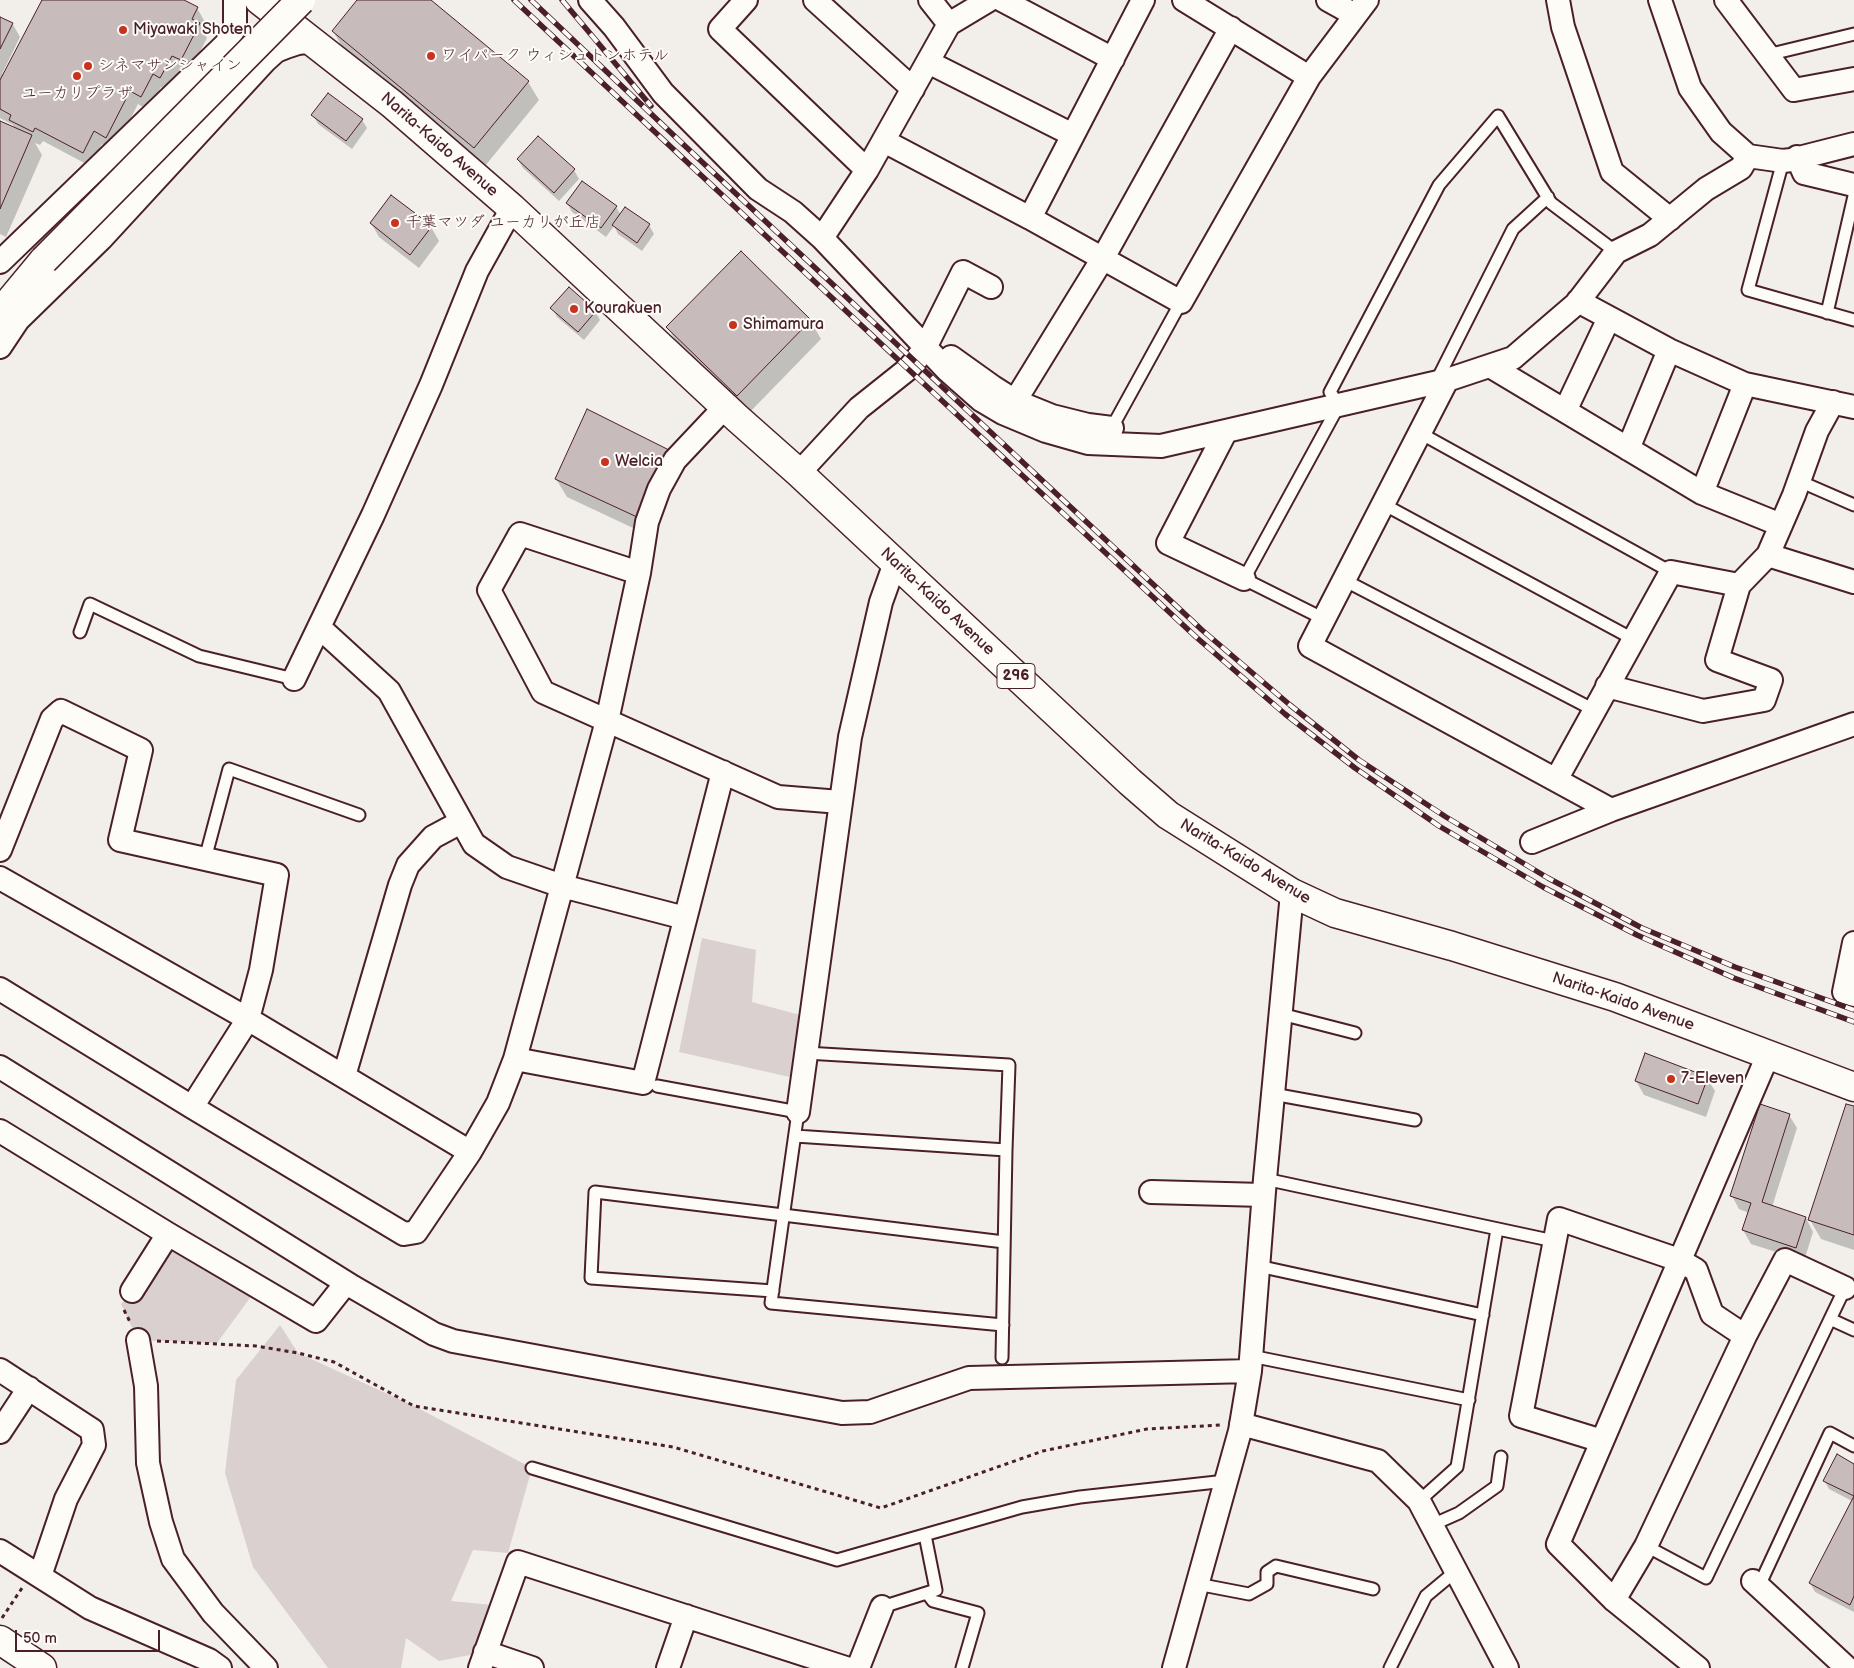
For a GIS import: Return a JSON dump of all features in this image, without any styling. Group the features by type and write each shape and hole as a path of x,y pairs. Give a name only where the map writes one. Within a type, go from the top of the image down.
{"main road":[{"name":"Narita-Kaido Avenue","path":"259,0 314,41 392,104 512,208 1130,782 1168,815 1292,893 1334,913 1452,946 1614,997 1854,1088"},
{"path":"0,313 44,260 301,0"},
{"path":"1,1630 42,1668"}],"street":[{"path":"0,262 226,44 235,27 235,0"},
{"path":"590,0 614,27 663,93 758,189 792,212 822,238 947,370 981,400 1003,413 1046,431 1088,443 1108,436"},
{"path":"746,0 720,29 868,170"},
{"path":"815,0 913,89"},
{"path":"930,0 949,24"},
{"path":"822,238 868,170 949,24 988,0"},
{"path":"1002,0 1112,59"},
{"path":"1030,218 1143,0"},
{"path":"1184,0 1309,78"},
{"path":"884,141 1030,218 1181,302 1309,78 1361,8 1328,0"},
{"path":"1558,0 1563,27 1612,172 1670,219"},
{"path":"1660,0 1690,88 1721,132 1748,156 1790,159 1854,144"},
{"path":"1726,0 1794,90 1854,79"},
{"path":"1015,401 1102,258 1231,28"},
{"path":"0,346 18,320 101,239 265,61 276,51 298,43 314,41"},
{"path":"928,62 1073,135"},
{"path":"931,352 953,358 1015,401 1052,416 1088,425 1108,436 1161,446 1441,382 1513,358 1578,301 1616,252 1650,235 1706,189 1741,168 1748,156"},
{"path":"1790,159 1804,173 1854,185"},
{"path":"294,679 373,515 431,385 477,271 512,208"},
{"path":"799,473 858,408 931,352 963,272 992,287"},
{"path":"1578,301 1669,350 1745,384 1844,405"},
{"path":"1565,411 1609,318"},
{"path":"1628,449 1669,350"},
{"path":"1490,366 1702,493 1781,525"},
{"path":"1441,382 1420,433 1310,646 1611,810"},
{"path":"1702,493 1745,384"},
{"path":"1607,686 1704,711 1764,700 1771,680 1717,660 1740,585 1768,555 1799,481 1816,431 1844,405"},
{"path":"0,989 404,1234 416,1232 470,1152 498,1103 516,1059 607,721 647,522 659,489 674,460 725,406"},
{"path":"1226,431 1168,543 1244,579"},
{"path":"638,573 520,534 489,590 543,692 778,796 840,802"},
{"path":"1768,555 1854,582"},
{"path":"798,1112 850,737 881,602 895,563"},
{"path":"1556,780 1671,572 1740,585"},
{"path":"319,627 389,691 474,844 507,867 562,886 685,918"},
{"path":"0,850 52,719 61,710 141,750 120,840 277,875 261,970 248,1019 192,1107"},
{"path":"1532,842 1611,810 1854,724"},
{"path":"516,1059 643,1083 723,772"},
{"path":"344,1076 400,885 408,865 433,837 461,822"},
{"path":"0,878 248,1019 470,1152"},
{"path":"1174,1668 1241,1424 1250,1363 1264,1187 1292,893"},
{"path":"1854,943 1844,992 1854,995"},
{"path":"1698,1668 1614,1600 1558,1544 1768,1055"},
{"path":"0,1067 346,1283 434,1334 453,1341 842,1413 870,1412 969,1378 1250,1363"},
{"path":"0,1131 168,1234 316,1321 346,1283"},
{"path":"1151,1192 1264,1187"},
{"path":"1602,1441 1521,1416 1559,1219 1679,1260 1696,1270 1712,1314 1745,1336"},
{"path":"132,1292 168,1234"},
{"path":"1614,1600 1646,1546 1745,1336 1785,1260 1845,1288"},
{"path":"138,1340 146,1386 148,1463 160,1522 173,1559 213,1613 266,1668"},
{"path":"0,1370 92,1430 94,1445 66,1499 36,1574"},
{"path":"0,1432 28,1388"},
{"path":"1241,1424 1378,1460 1419,1501 1507,1668"},
{"path":"0,1551 90,1608 209,1660 220,1668"},
{"path":"532,1668 482,1660 518,1562 846,1668"},
{"path":"1756,1583 1847,1668"},
{"path":"858,1668 882,1607"},
{"path":"668,1668 686,1616"}],"lane":[{"path":"1767,55 1854,34"},
{"path":"1324,619 1244,579 1339,405 1330,392 1439,185 1498,116 1551,203 1616,252"},
{"path":"1790,159 1748,290 1854,320"},
{"path":"1827,312 1854,196"},
{"path":"1441,382 1513,229 1548,197"},
{"path":"1108,436 1181,302"},
{"path":"1420,433 1671,572"},
{"path":"1799,481 1854,505"},
{"path":"1383,504 1634,639"},
{"path":"1344,580 1594,710"},
{"path":"80,632 90,604 199,656 294,679"},
{"path":"205,859 229,769 359,815"},
{"path":"1281,1014 1355,1034"},
{"path":"806,1053 1009,1064 1002,1358"},
{"path":"657,1086 798,1112 771,1304 1003,1325"},
{"path":"1273,1094 1416,1120"},
{"path":"795,1136 1006,1150"},
{"path":"1264,1187 1554,1241"},
{"path":"773,1291 591,1278 595,1192 1004,1242"},
{"path":"1419,1501 1457,1467 1497,1229"},
{"path":"1258,1266 1483,1315"},
{"path":"1646,1546 1706,1578 1845,1288"},
{"path":"1830,1319 1854,1330"},
{"path":"1250,1363 1469,1400"},
{"path":"1756,1583 1830,1433 1854,1446"},
{"path":"1432,1525 1459,1512 1497,1486 1501,1457"},
{"path":"532,1468 837,1560 1022,1507 1080,1497 1226,1481"},
{"path":"882,1607 936,1590 925,1535"},
{"path":"1197,1584 1250,1594 1267,1584 1267,1572 1276,1566 1373,1589"},
{"path":"1390,1668 1426,1596 1456,1571"},
{"path":"927,1593 934,1601 978,1613 962,1668"}],"path":[{"path":"132,1292 121,1304 138,1340 256,1346 298,1353 334,1362 414,1406 673,1447 881,1508 1044,1451 1147,1429 1241,1424"},
{"path":"1,1630 36,1574"}],"shaded area":[{"path":"702,938 756,950 752,1002 811,1018 803,1080 679,1052"},
{"path":"168,1234 258,1287 217,1343 138,1340 121,1304 132,1291"},
{"path":"280,1325 298,1353 414,1406 532,1468 508,1553 473,1550 451,1601 502,1606 485,1652 439,1661 406,1638 401,1668 328,1668 253,1567 225,1473 236,1380"}],"building":[{"name":"ユーカリプラザ","path":"42,0 184,0 198,7 192,19 200,23 181,60 172,56 160,78 153,74 141,97 130,91 106,138 94,131 83,153 35,128 33,132 9,120 11,115 0,109 0,80"},
{"name":"ワイパーク ウィシュトンホテル","path":"357,0 431,0 529,81 474,148 332,31"},
{"path":"0,17 13,23 0,49"},
{"path":"328,93 363,119 346,141 311,115"},
{"path":"0,121 32,135 0,209"},
{"path":"538,136 575,169 554,193 517,159"},
{"path":"582,181 617,206 601,228 566,203"},
{"path":"391,195 432,226 410,255 370,223"},
{"path":"625,207 650,224 637,243 612,225"},
{"path":"741,251 811,320 737,396 666,327"},
{"path":"569,287 596,311 578,332 550,308"},
{"path":"587,409 669,450 637,517 555,479"},
{"name":"7-Eleven","path":"1645,1053 1708,1077 1698,1104 1635,1081"},
{"path":"1760,1104 1790,1114 1762,1202 1806,1217 1796,1248 1742,1230 1751,1203 1730,1196"},
{"path":"1846,1104 1854,1106 1854,1235 1808,1220"},
{"path":"1837,1454 1854,1464 1854,1496 1823,1481"},
{"path":"1854,1496 1854,1596 1850,1605 1809,1583"}],"railway":[{"path":"514,0 1196,637 1285,714 1355,768 1439,826 1543,887 1637,935 1734,978 1854,1022"},
{"path":"531,0 1202,630 1290,705 1359,760 1446,817 1548,878 1642,928 1735,967 1854,1010"},
{"path":"562,0 651,106"}],"place":[{"name":"Miyawaki Shoten","path":"123,30"},
{"name":"ワイパーク ウィシュトンホテル","path":"431,56"},
{"name":"シネマサンシャイン","path":"88,66"},
{"name":"ユーカリプラザ","path":"77,76"},
{"name":"千葉マツダ ユーカリが丘店","path":"395,223"},
{"name":"Kourakuen","path":"574,309"},
{"name":"Shimamura","path":"733,325"},
{"name":"Welcia","path":"605,462"},
{"name":"7-Eleven","path":"1671,1079"}]}
